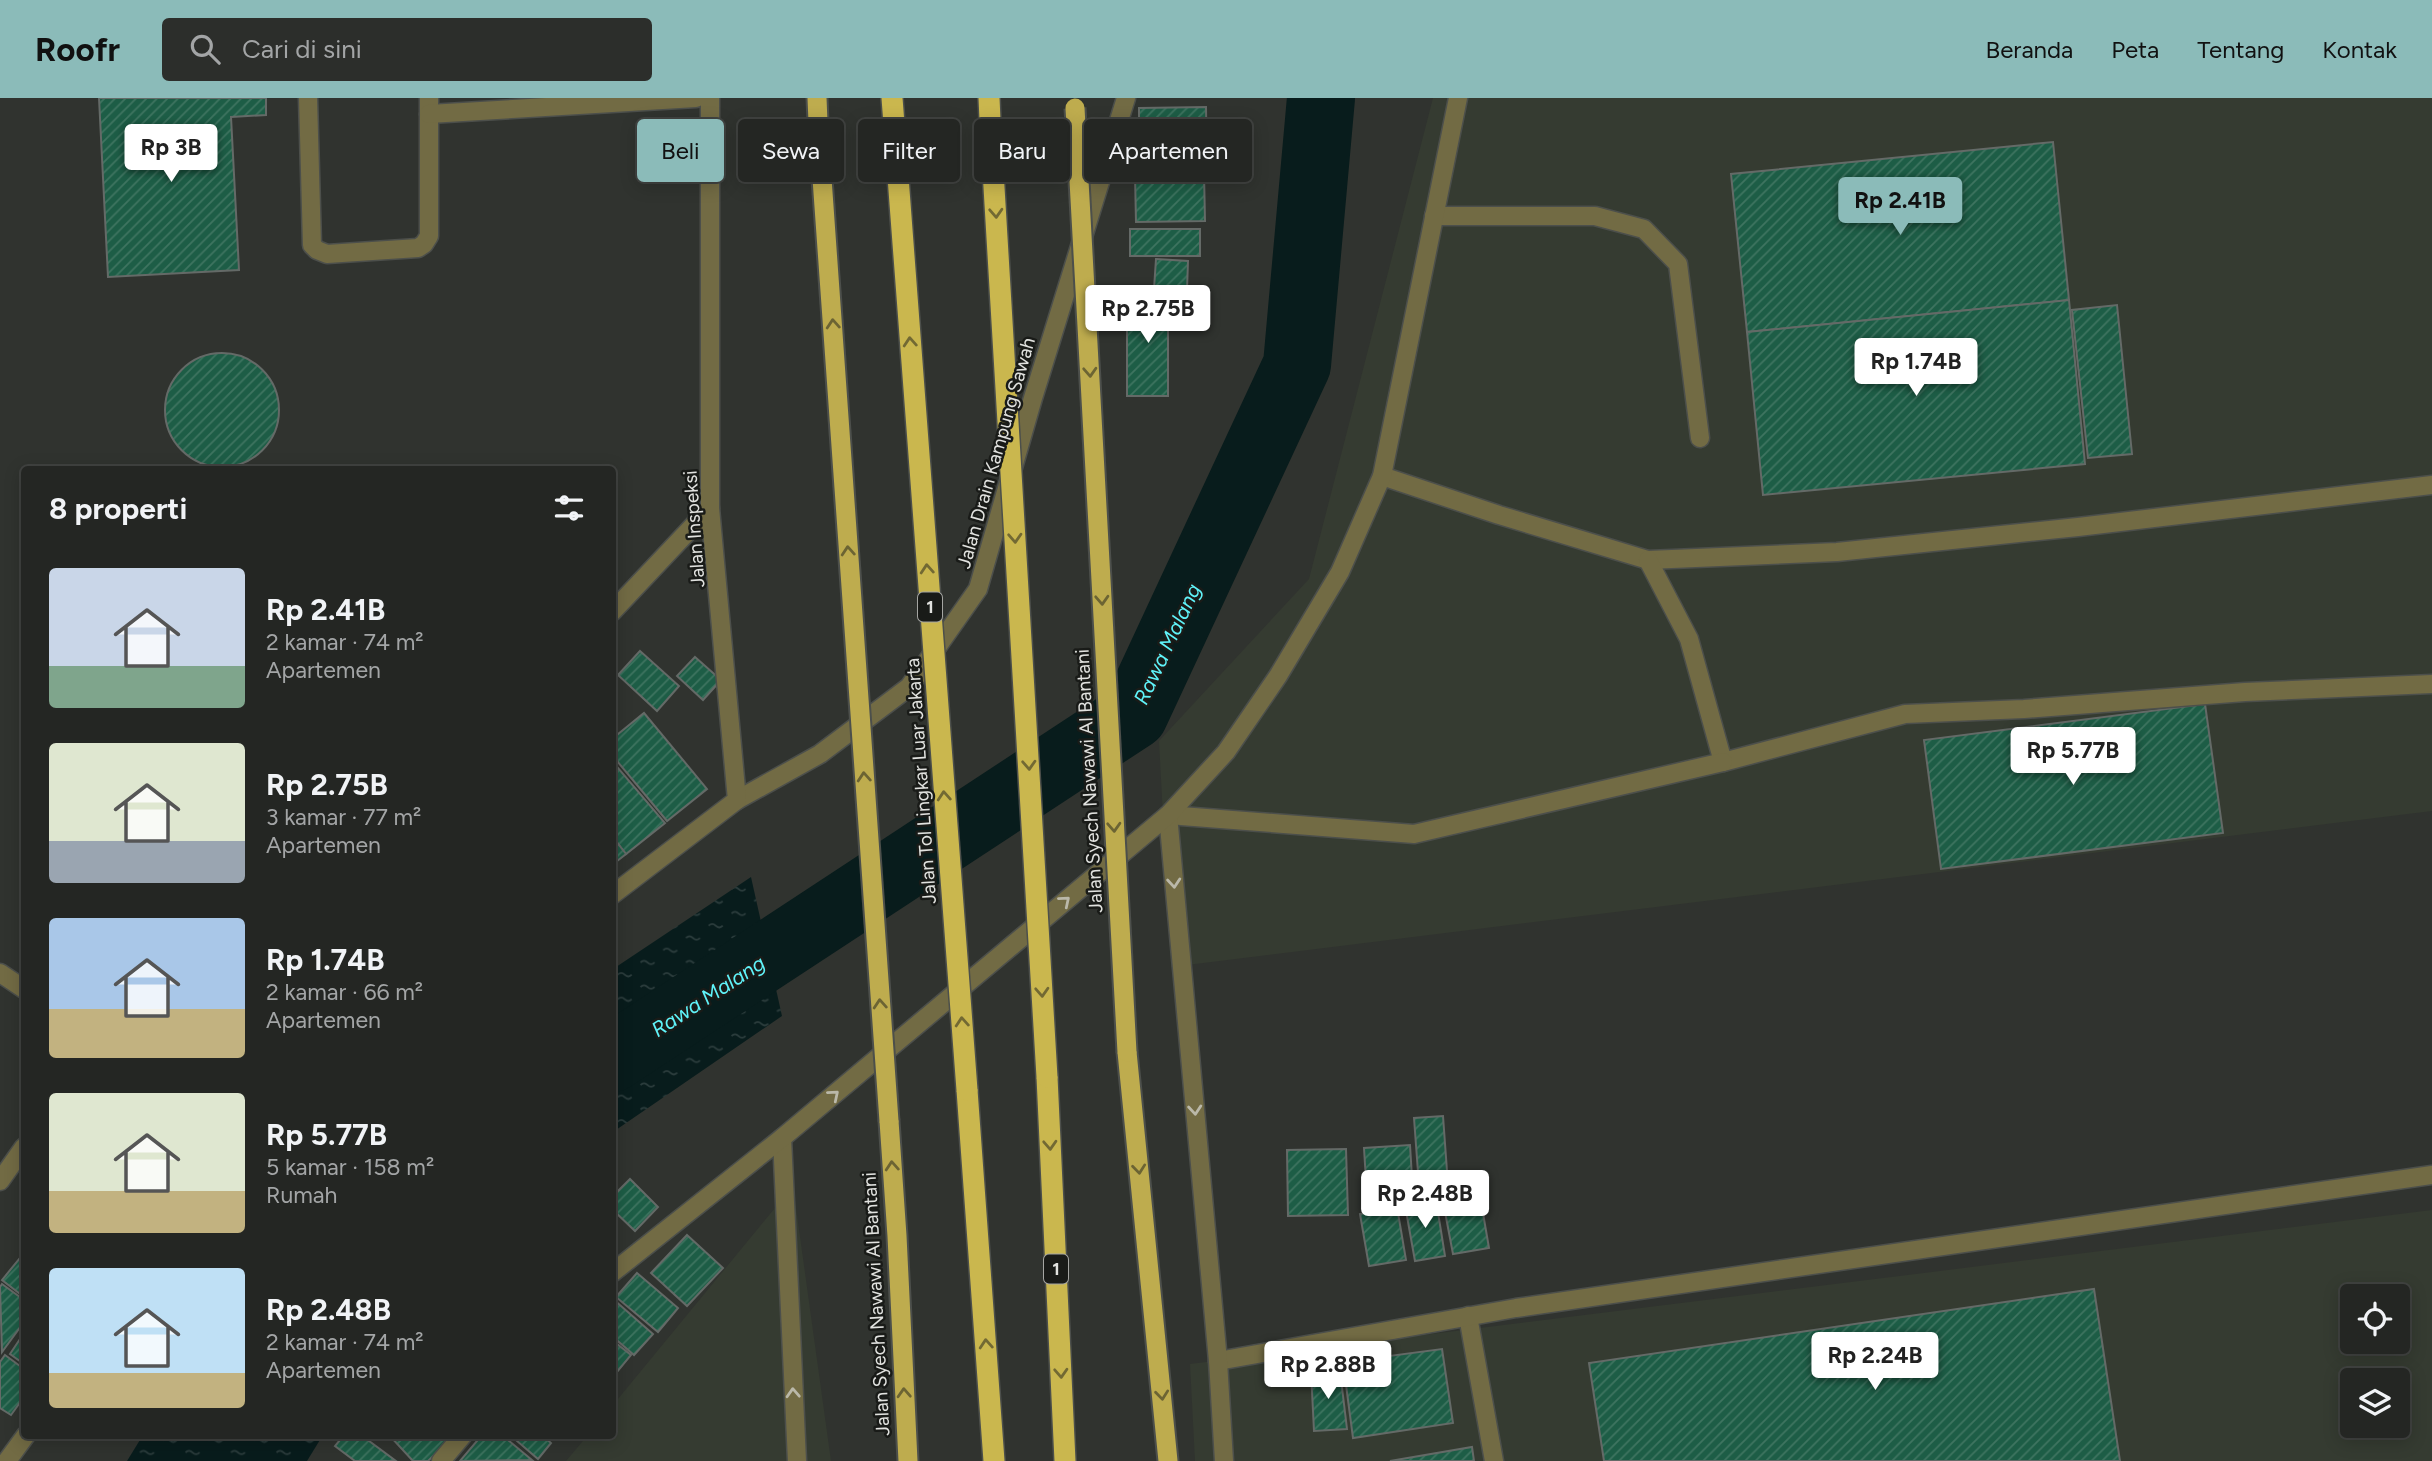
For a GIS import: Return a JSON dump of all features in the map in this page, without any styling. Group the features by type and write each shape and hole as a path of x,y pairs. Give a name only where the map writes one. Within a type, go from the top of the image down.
{"highway":[{"name":"Jalan Syech Nawawi Al Bantani","path":"817,98 897,1236 908,1461"},
{"name":"Jalan Tol Lingkar Luar Jakarta","path":"892,98 994,1461"},
{"name":"1","path":"989,98 1047,1077 1065,1461"},
{"name":"Jalan Syech Nawawi Al Bantani","path":"1075,103 1127,1052 1168,1461"}],"street":[{"path":"308,98 313,245 327,254 418,248 424,244 429,236 429,106 696,98"},
{"name":"Jalan Inspeksi","path":"710,98 710,508 737,800"},
{"name":"Jalan Drain Kampung Sawah","path":"737,800 820,754 909,687 978,589 1032,398 1126,98"},
{"path":"616,1270 782,1138 1168,815 1226,752 1278,676 1340,572 1382,476 1458,98"},
{"path":"1434,216 1595,216 1644,229 1678,264 1700,438"},
{"path":"1382,476 1648,560 1837,552 2078,527 2432,485"},
{"path":"616,608 710,508"},
{"path":"1648,560 1689,639 1723,762"},
{"path":"1168,815 1414,834 1723,762 1905,714 2024,709 2245,692 2432,684"},
{"path":"616,892 737,800"},
{"path":"1168,815 1218,1361 1224,1461"},
{"path":"0,973 21,987"},
{"path":"782,1138 797,1461"},
{"path":"0,1181 21,1151"},
{"path":"1218,1361 1468,1316 2432,1175"},
{"path":"1468,1316 1494,1461"},
{"path":"7,1461 23,1439"},
{"path":"441,1461 460,1439"}],"shaded area":[{"path":"1433,98 2432,98 2432,811 1171,967 1159,741 1309,579"},
{"path":"793,1186 831,1461 566,1461 585,1439 616,1439 616,1401"},
{"path":"2432,1210 2432,1461 1195,1461 1190,1364"}],"water":[{"path":"751,877 782,1016 616,1130 616,967"},
{"path":"141,1439 321,1439 307,1461 127,1461"}],"building":[{"path":"99,98 266,98 266,115 231,117 239,270 108,277"},
{"path":"1206,107 1206,119 1139,119 1139,108"},
{"path":"2053,142 2069,300 1747,332 1731,174"},
{"path":"1135,182 1204,182 1205,221 1136,222"},
{"path":"1130,229 1200,229 1200,256 1130,256"},
{"path":"1156,259 1188,261 1187,290 1154,289"},
{"path":"1127,295 1168,295 1168,396 1127,396"},
{"path":"2069,300 2085,464 1763,495 1747,332"},
{"path":"2117,305 2132,454 2088,458 2072,310"},
{"path":"211,354 233,354 254,363 269,378 278,399 278,421 269,442 254,457 233,466 211,466 190,457 175,442 166,421 166,399 175,378 190,363"},
{"path":"640,651 679,686 657,711 618,675"},
{"path":"695,657 721,680 703,700 677,676"},
{"path":"2205,704 2223,833 1941,869 1924,740"},
{"path":"644,713 707,789 667,821 616,760 616,736"},
{"path":"616,766 665,823 626,854 616,841"},
{"path":"616,841 626,854 616,862"},
{"path":"1443,1116 1447,1171 1418,1172 1414,1118"},
{"path":"1410,1145 1413,1194 1367,1197 1364,1148"},
{"path":"1346,1149 1348,1215 1288,1216 1287,1150"},
{"path":"630,1179 658,1207 635,1231 616,1213 616,1193"},
{"path":"1479,1190 1489,1248 1453,1254 1442,1196"},
{"path":"1436,1200 1445,1256 1415,1261 1405,1205"},
{"path":"1397,1207 1406,1260 1369,1266 1360,1214"},
{"path":"687,1235 723,1268 687,1306 651,1273"},
{"path":"21,1257 21,1295 2,1280"},
{"path":"637,1273 678,1308 658,1332 616,1297"},
{"path":"2,1284 21,1298 21,1326 2,1352"},
{"path":"2094,1289 2120,1461 1604,1461 1589,1363"},
{"path":"616,1302 653,1334 634,1355 616,1339"},
{"path":"21,1338 21,1362 10,1354"},
{"path":"616,1343 631,1355 616,1373"},
{"path":"1442,1349 1453,1423 1353,1438 1343,1362"},
{"path":"5,1355 21,1367 21,1401 11,1415 0,1408 0,1362"},
{"path":"1311,1371 1340,1371 1347,1429 1314,1431"},
{"path":"341,1439 366,1439 396,1461 355,1461 335,1446"},
{"path":"393,1439 450,1440 428,1461 413,1461"},
{"path":"479,1439 507,1439 532,1460 460,1461"},
{"path":"515,1439 546,1439 551,1443 538,1459"},
{"path":"1472,1447 1474,1461 1390,1461"}],"waterway":[{"name":"Rawa Malang","path":"616,1055 1134,715 1297,365 1321,98"}]}
